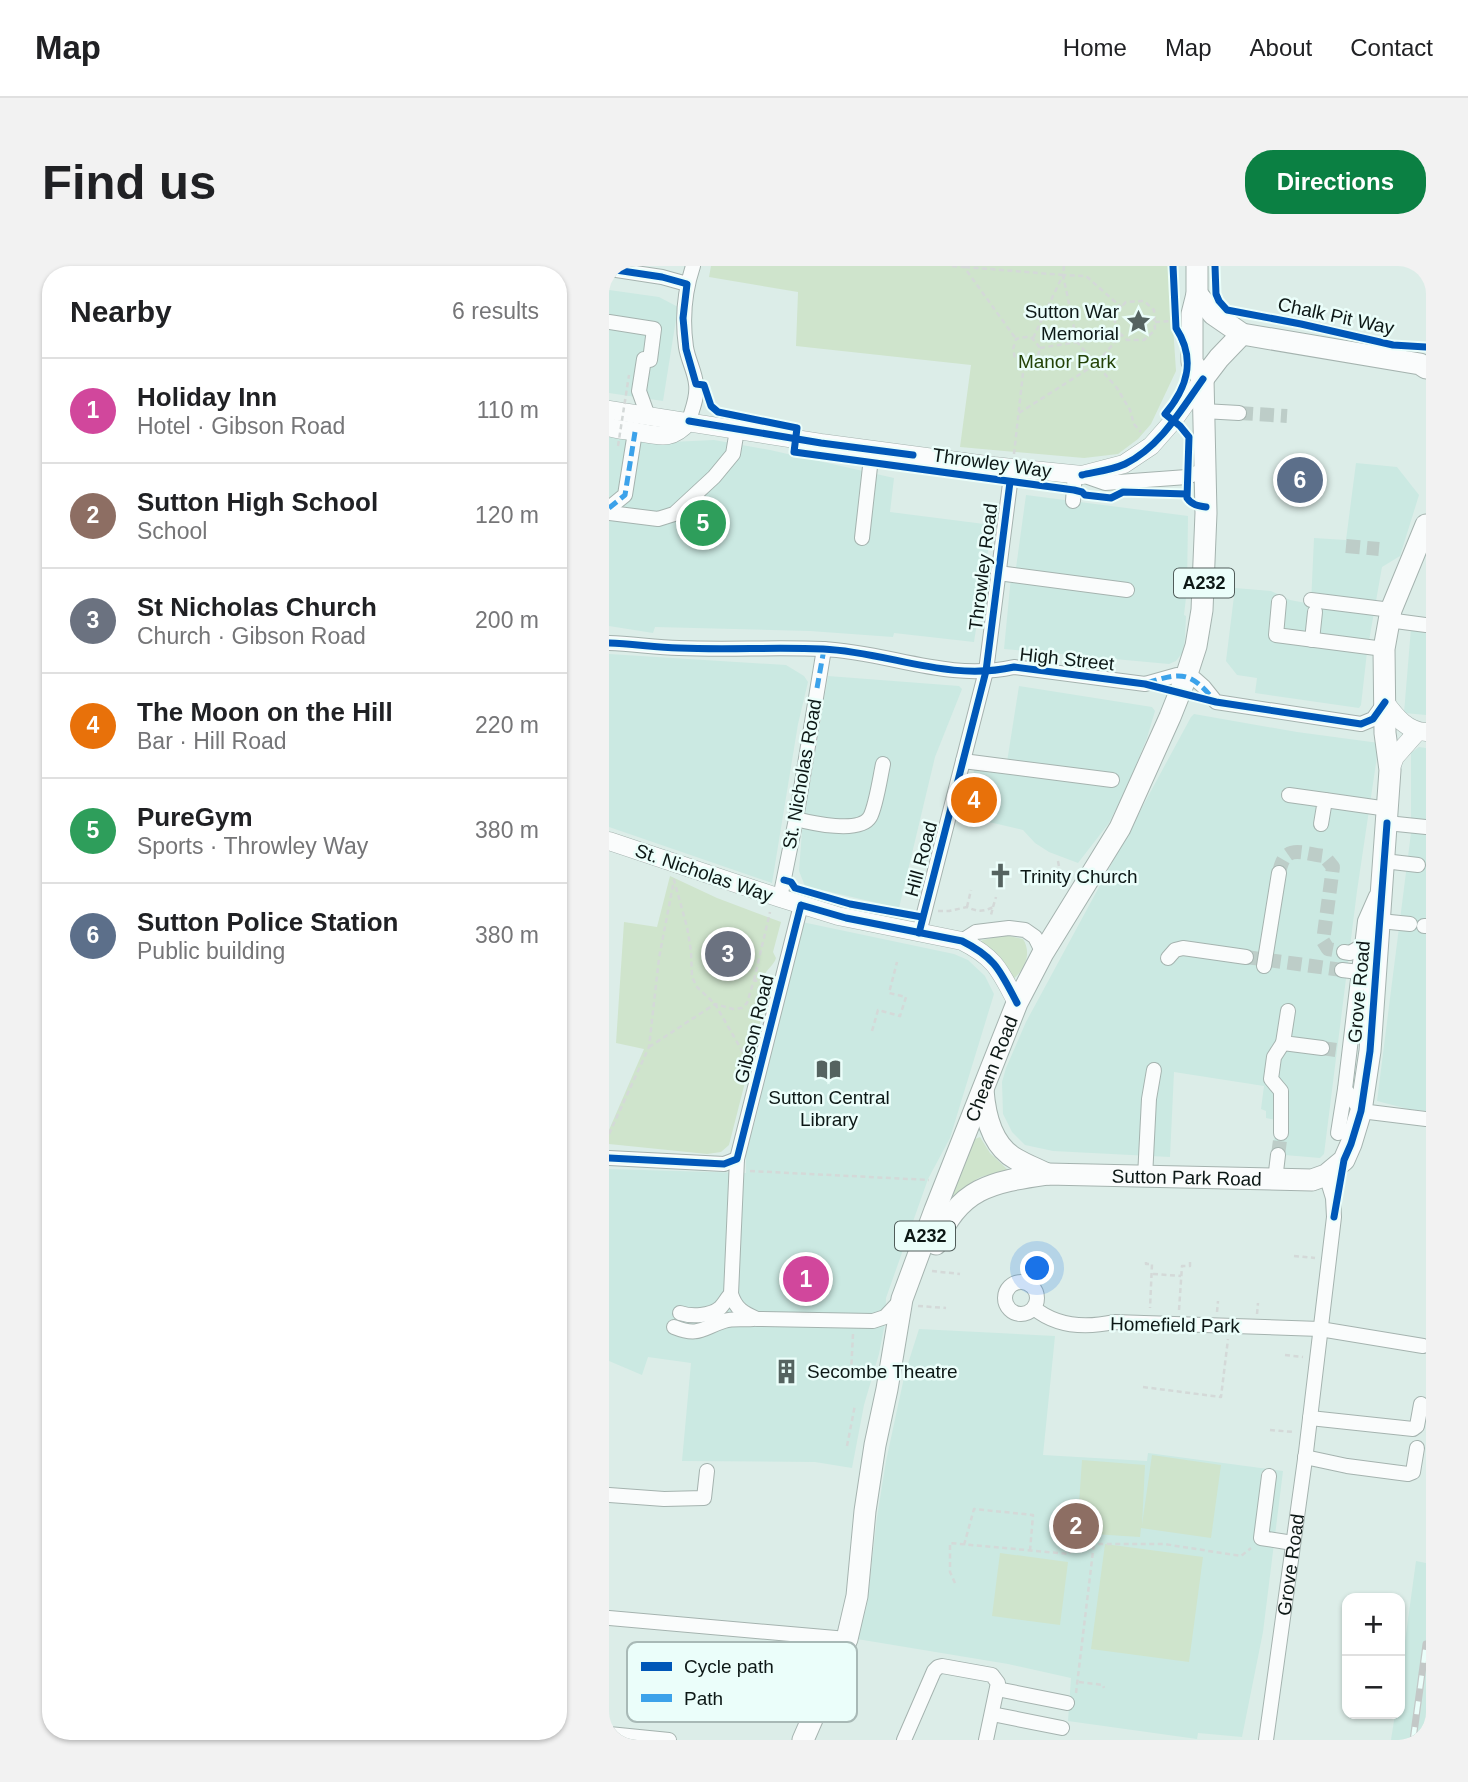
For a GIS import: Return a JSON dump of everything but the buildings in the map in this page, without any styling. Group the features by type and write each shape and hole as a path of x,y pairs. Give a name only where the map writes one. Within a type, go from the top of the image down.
{"highway":[{"name":"A232","path":"1183,685 1196,646 1202,610 1206,513 1203,379 1192,362 1187,336 1197,294 1197,266"},
{"path":"1197,294 1213,314 1242,334 1203,379"},
{"name":"Chalk Pit Way","path":"1242,334 1424,364"},
{"name":"Grove Road","path":"1326,1175 1344,1160 1361,1111 1370,1051 1367,979 1380,920 1390,770 1385,733 1384,649 1389,615 1426,526"},
{"name":"Cheam Road","path":"846,1642 857,1596 875,1445 887,1389 908,1302 946,1183 1017,1003 1043,953 1120,828 1183,685"},
{"name":"Sutton Park Road","path":"983,1088 989,1126 1003,1149 1014,1158 1047,1174"},
{"name":"Sutton Park Road","path":"950,1216 972,1194 990,1186 1047,1174 1275,1180 1312,1180 1326,1175"},
{"name":"Cheam Road","path":"908,1302 926,1270 950,1216"},
{"name":"Cheam Road","path":"803,1740 811,1722"}],"main road":[{"name":"Throwley Way","path":"609,410 872,449 1079,475 1124,464 1151,446 1203,379"},
{"path":"609,427 669,436 681,431 689,422"},
{"path":"1385,702 1396,717 1421,732 1395,757 1390,770"},
{"name":"St. Nicholas Way","path":"609,841 846,918 921,925 977,949 998,967 1017,1003"}],"street":[{"path":"689,422 696,398 696,384 686,349 683,318 687,284 693,266"},
{"path":"609,269 662,277 687,284"},
{"path":"609,322 654,329 650,360 643,359 639,391 648,416"},
{"path":"1203,411 1239,413"},
{"path":"610,511 658,519 674,514 714,477 733,454 737,430"},
{"path":"610,511 625,495 635,432"},
{"path":"862,538 872,449"},
{"name":"Throwley Road","path":"985,671 1013,468"},
{"name":"Throwley Way","path":"1079,475 1105,483 1187,477 1204,470"},
{"path":"1073,501 1079,475"},
{"path":"998,573 1127,590"},
{"path":"1279,602 1276,635 1384,649"},
{"path":"1312,640 1313,606 1389,615 1426,625"},
{"name":"High Street","path":"609,643 679,648 824,649 869,653 933,669 995,671 1014,667 1145,684 1171,675 1183,685"},
{"name":"St. Nicholas Road","path":"777,897 796,819 824,649"},
{"name":"Hill Road","path":"921,925 985,671"},
{"path":"1183,685 1195,680 1216,702 1361,724 1373,719 1385,702"},
{"path":"963,761 1112,780"},
{"path":"796,819 826,825 865,823 872,811 883,764"},
{"path":"1289,794 1325,800 1426,827"},
{"path":"1321,824 1325,800"},
{"path":"1384,870 1418,865"},
{"name":"Grove Road","path":"1338,1133 1345,1089 1336,1050 1367,979 1362,946 1365,921 1384,870"},
{"path":"1264,966 1279,873"},
{"name":"Gibson Road","path":"731,1294 737,1165 801,905"},
{"path":"1380,920 1420,926"},
{"path":"961,941 976,932 991,929 1025,930 1035,937 1043,953"},
{"path":"1344,952 1350,953 1362,946"},
{"path":"1168,958 1175,950 1183,948 1246,957"},
{"path":"1342,970 1367,979"},
{"path":"1281,1133 1280,1091 1271,1079 1274,1057 1283,1043 1288,1010"},
{"path":"1283,1043 1336,1050"},
{"path":"1145,1177 1149,1099 1154,1070"},
{"path":"1345,1089 1361,1111 1426,1119"},
{"path":"1275,1180 1278,1155"},
{"path":"609,1158 737,1165"},
{"name":"Grove Road","path":"1266,1740 1308,1434 1334,1217 1333,1198 1326,1175"},
{"path":"680,1313 689,1316 718,1310 731,1294"},
{"path":"731,1294 734,1304 746,1315 757,1319"},
{"path":"674,1327 688,1333 705,1330 726,1320 873,1321 908,1302"},
{"name":"Homefield Park","path":"1034,1308 1043,1315 1073,1325 1114,1322 1320,1329 1423,1346"},
{"path":"1310,1418 1413,1429 1419,1422 1421,1404"},
{"path":"1305,1457 1408,1474 1413,1472 1417,1448"},
{"path":"609,1495 664,1499 704,1498 707,1471"},
{"path":"1269,1476 1261,1538 1293,1543"},
{"path":"609,1618 847,1639"},
{"path":"904,1740 938,1667 992,1675 998,1683 986,1740"},
{"path":"997,1689 1071,1699"},
{"path":"992,1714 1062,1728"},
{"path":"609,1734 667,1740"}],"path":[{"path":"952,266 1009,268 1086,276 1121,307"},
{"path":"965,266 1016,339"},
{"path":"1064,266 1063,275 1077,342 1118,388 1134,424 1147,439"},
{"path":"1033,338 1063,275"},
{"path":"1144,301 1154,310 1155,322 1155,330 1144,340 1127,340 1115,330 1115,313 1126,302 1144,301"},
{"path":"1175,308 1176,328 1187,336"},
{"path":"1155,322 1176,321"},
{"path":"1019,413 1096,364 1121,335"},
{"path":"1016,339 1027,336 1033,338 1040,348 1037,360 1024,364"},
{"path":"1016,339 1013,349 1015,358 1024,364"},
{"path":"1040,348 1077,342"},
{"path":"1013,468 1024,364"},
{"path":"618,446 629,375"},
{"path":"609,1133 649,1047 659,958 674,880 687,927 692,977 697,987 715,1004 757,1080"},
{"path":"967,906 971,890"},
{"path":"649,1047 715,1004 733,1009 743,1008 747,1003 777,897"},
{"path":"991,929 990,920 996,897"},
{"path":"921,925 939,911 967,906 973,910 985,911 993,907"},
{"path":"872,1031 878,1010 901,1016 906,998 889,993 897,962"},
{"path":"754,980 781,987"},
{"path":"737,1165 928,1179 946,1183"},
{"path":"1294,1256 1329,1259"},
{"path":"1146,1262 1152,1264 1149,1316 1151,1323"},
{"path":"1178,1324 1182,1266 1190,1266 1190,1262"},
{"path":"926,1270 960,1274"},
{"path":"1151,1274 1181,1276"},
{"path":"908,1302 946,1308"},
{"path":"851,1373 853,1321"},
{"path":"1143,1387 1221,1396 1229,1326"},
{"path":"1286,1355 1317,1359"},
{"path":"847,1446 855,1405"},
{"path":"1270,1430 1308,1434"},
{"path":"964,1545 974,1510 1033,1515 1030,1551"},
{"path":"955,1583 950,1572 950,1543 1069,1554 1075,1544 1164,1544 1241,1556 1261,1538"},
{"path":"1071,1699 1077,1682 1095,1542"},
{"path":"1077,1682 1103,1685 1104,1688"}],"shaded area":[{"path":"609,290 659,297 678,307 663,401 609,393"},
{"path":"609,433 671,442 714,440 894,478 890,512 992,525 974,642 894,633 893,637 810,631 655,627 653,633 609,626"},
{"path":"1356,463 1397,467 1419,495 1400,556 1382,567 1361,705 1359,708 1255,693 1257,678 1237,675 1226,661 1235,588 1271,591 1290,600 1311,604 1314,538 1346,540"},
{"path":"1026,495 1188,516 1185,638 1183,652 1176,661 1169,664 1004,649 1011,577 1016,568"},
{"path":"1412,616 1426,618 1426,715 1404,713"},
{"path":"609,654 786,665 804,676 808,682 798,724 772,883 609,827"},
{"path":"828,676 959,686 962,689 935,757 899,908 805,886 799,871 802,831"},
{"path":"1019,686 1152,707 1155,711 1127,787 1109,823 1078,863 1049,852 1035,843 1023,830 963,816 975,767 1007,762"},
{"path":"1194,714 1379,743 1357,891 1324,1154 1320,1158 1273,1154 1276,1120 1266,1118 1266,1111 1261,1109 1264,1086 1174,1072 1170,1157 1053,1151 1025,1145 1012,1132 1003,1114 1002,1082 1006,1068 1026,1022"},
{"path":"1419,747 1426,748 1426,1111 1377,1101 1411,833 1411,753"},
{"path":"802,922 954,954 968,960 985,976 994,994 950,1138 928,1179 886,1298 885,1323 879,1354 864,1405 852,1468 815,1462 682,1461 691,1363 648,1357 642,1375 609,1361 609,1169 746,1173 746,1153"},
{"path":"919,1329 1055,1336 1043,1455 1147,1461 1148,1453 1283,1471 1263,1632 1242,1737 1198,1733 1197,1739 1068,1721 1071,1678 1008,1664 857,1639 867,1605 886,1461 905,1373"},
{"path":"1416,1561 1426,1563 1426,1740 1391,1740 1394,1719 1405,1719 1405,1641"}],"green space":[{"name":"Manor Park","path":"711,266 1169,266 1176,371 1151,424 1138,439 1118,454 1084,458 960,447 971,365 796,346 798,292 709,277"},
{"path":"670,876 717,898 781,922 773,952 776,958 764,977 766,1000 729,1145 721,1152 707,1154 609,1144 609,1130 644,1049 616,1043 624,922 657,927"},
{"path":"1005,935 1023,939 1027,950 1024,966 1012,980 979,942"},
{"path":"980,1137 1009,1174 982,1177 951,1197 970,1141"},
{"path":"1152,1455 1221,1465 1211,1538 1141,1528 1140,1537 1077,1533 1082,1460 1145,1465 1142,1525"},
{"path":"1105,1544 1203,1557 1189,1662 1091,1649"},
{"path":"1000,1553 1068,1562 1060,1625 992,1616"}],"tunnel":[{"path":"1239,413 1287,416"},
{"path":"1346,546 1379,549"},
{"path":"1279,873 1285,857 1294,852 1324,856 1333,867 1323,941 1328,949 1344,952"},
{"path":"1246,957 1342,970"},
{"path":"1322,1048 1336,1050"},
{"path":"1278,1155 1281,1133"}],"railway":[{"path":"1413,1740 1426,1644"}],"marked path":[{"path":"609,508 625,495 635,432"},
{"path":"817,688 824,649"},
{"path":"1147,683 1184,676 1206,690 1214,700"}],"cycle path":[{"path":"1173,266 1176,328 1186,351 1187,372 1179,394 1165,414 1189,437 1187,498 1195,505 1206,507"},
{"path":"1215,266 1216,294 1227,310 1393,345 1426,347"},
{"path":"609,269 662,277 687,284 683,318 686,349 696,384 704,385 711,406 718,412 797,428 794,452 1074,490 1085,495 1111,498 1123,492 1186,494"},
{"path":"1082,475 1125,464 1149,448 1169,427 1203,379"},
{"path":"689,421 913,455"},
{"path":"919,933 986,671 1010,482"},
{"path":"609,643 697,649 823,649 965,671 1014,667 1145,684 1216,702 1361,724 1373,719 1385,702"},
{"path":"1334,1217 1344,1160 1361,1111 1370,1051 1387,823"},
{"path":"784,880 791,882 795,888 850,904 922,917"},
{"path":"609,1158 724,1164 737,1159 801,905 846,918 962,941 983,953 996,966 1017,1003"}],"place":[{"name":"Sutton War Memorial","path":"1139,322"},
{"name":"Sutton Police Station","path":"1300,480"},
{"name":"PureGym","path":"703,523"},
{"name":"The Moon on the Hill","path":"974,800"},
{"name":"Trinity Church","path":"1000,876"},
{"name":"St Nicholas Church","path":"728,954"},
{"name":"Sutton Central Library","path":"829,1069"},
{"name":"Holiday Inn","path":"806,1279"},
{"name":"Secombe Theatre","path":"787,1371"},
{"name":"Sutton High School","path":"1076,1526"}]}
